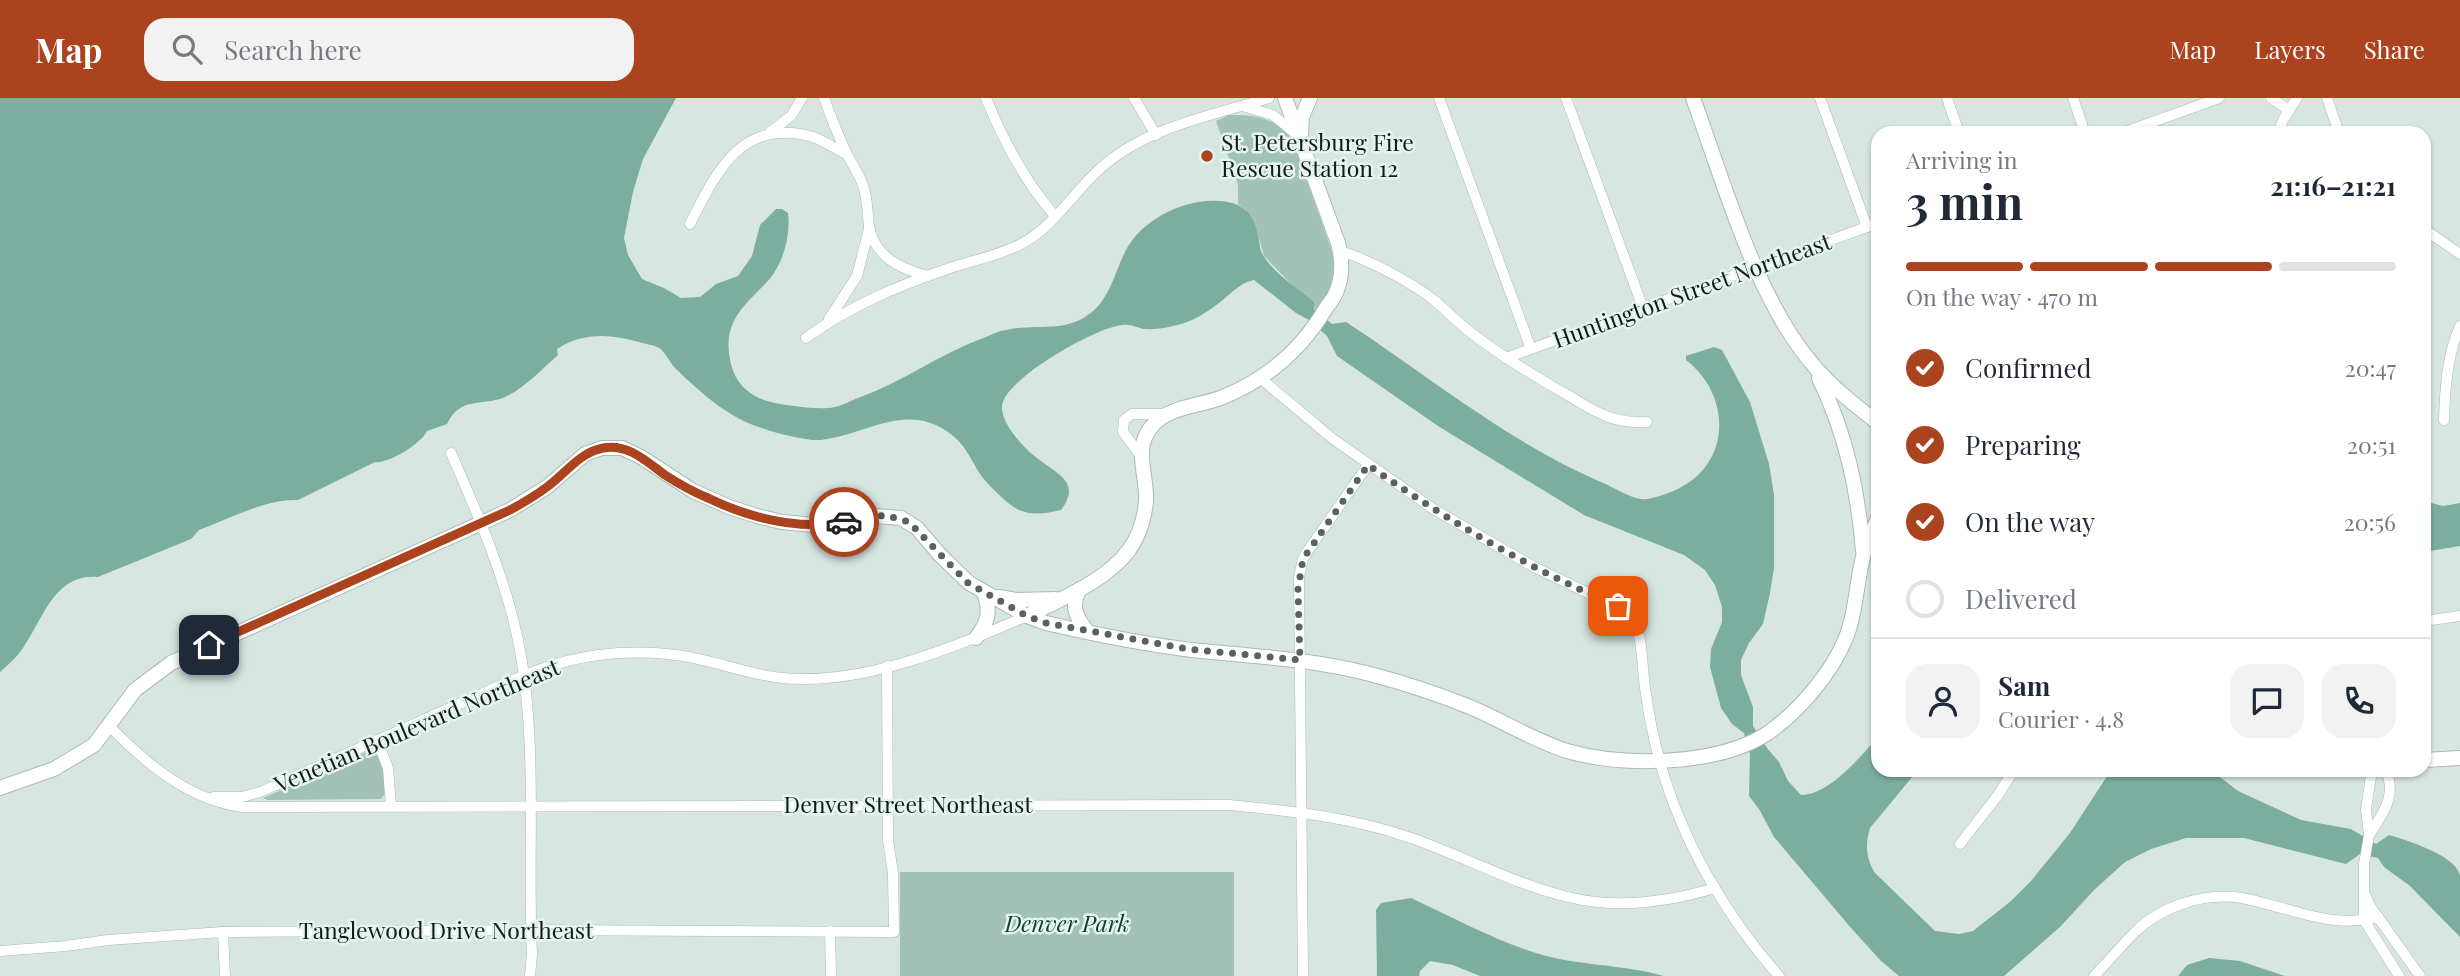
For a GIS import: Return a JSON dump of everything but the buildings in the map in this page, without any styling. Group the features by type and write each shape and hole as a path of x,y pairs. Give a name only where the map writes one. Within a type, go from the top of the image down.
{"street":[{"path":"690,223 723,166 739,148 767,134 791,116 802,98"},
{"path":"824,98 867,198 869,226 858,276 827,322"},
{"path":"986,98 1015,158 1042,201 1055,216"},
{"path":"1134,98 1156,135"},
{"path":"806,338 827,322 877,296 1023,243 1055,216 1102,166 1127,148 1196,119 1269,98"},
{"path":"1140,456 1122,432 1124,421 1132,414 1167,414 1219,398 1260,378 1285,359 1311,332 1337,291 1342,266 1340,251 1285,98"},
{"path":"1300,139 1302,117 1310,98"},
{"path":"1439,98 1531,349"},
{"path":"1566,98 1643,308"},
{"path":"1693,98 1755,268 1788,331 1812,365 1833,387 1871,417"},
{"path":"1820,98 1867,227"},
{"path":"1947,98 1957,126"},
{"path":"2073,98 2083,126"},
{"path":"2139,126 2201,101 2219,98"},
{"path":"2270,98 2289,110"},
{"path":"2281,126 2297,98"},
{"path":"2327,98 2337,126"},
{"path":"1242,106 1273,115 1300,139"},
{"path":"767,134 781,132 815,138 847,155"},
{"path":"869,226 885,257 903,269 928,276"},
{"name":"Huntington Street Northeast","path":"1506,358 1871,226"},
{"path":"2431,234 2460,254"},
{"path":"1340,251 1363,258 1417,288 1506,358 1610,419 1626,423 1647,422"},
{"path":"2444,420 2447,378 2460,326"},
{"path":"0,788 54,769 94,744 110,727 118,711 135,690 171,663 482,524 530,498 585,454 602,448 616,447 629,450 708,499 757,516 813,525 876,516 901,518 917,528 956,571 984,593 1046,623 1188,649 1300,660 1368,673 1471,708 1541,741 1574,753 1614,760 1682,760 1739,746 1767,733 1815,687 1845,639 1857,598 1863,556 1857,489 1831,404 1812,365"},
{"path":"1260,378 1333,439 1435,510 1482,538 1628,612 1637,626 1645,693 1660,761 1686,833 1715,888 1746,936 1779,976"},
{"path":"1027,616 1080,589 1111,568 1135,539 1141,526 1146,501 1140,456 1147,433 1167,414"},
{"path":"452,453 482,524 514,622 524,675 529,718 530,976"},
{"path":"1303,976 1298,589 1303,559 1368,465"},
{"path":"1863,556 1871,536"},
{"path":"1080,589 1075,598 1075,613 1087,631"},
{"path":"984,593 1016,600 1062,598"},
{"path":"976,638 988,618 989,607 984,593"},
{"name":"Venetian Boulevard Northeast","path":"205,796 243,797 260,792 524,675 596,655 638,652 695,658 751,673 786,678 830,677 887,666 976,638 1027,616"},
{"path":"2431,620 2460,616"},
{"path":"887,666 887,805"},
{"name":"Denver Street Northeast","path":"110,727 156,770 176,783 205,796 242,807 1230,805 1300,812 1405,836 1524,884 1570,898 1649,902 1693,895 1715,888"},
{"path":"377,740 388,768 391,806"},
{"path":"2431,760 2460,758"},
{"path":"1960,844 2010,777"},
{"path":"2370,835 2366,809 2371,777"},
{"path":"2388,777 2388,805 2370,835 2364,864 2364,920 2399,976"},
{"name":"Tanglewood Drive Northeast","path":"0,951 223,932 894,932 893,873 887,805"},
{"path":"2363,887 2370,906 2420,976"},
{"path":"2094,976 2149,921 2174,906 2198,900 2241,898 2333,922 2378,917"},
{"path":"830,931 831,976"},
{"path":"223,932 225,976"}],"green space":[{"path":"1229,115 1267,120 1282,129 1294,144 1335,260 1330,292 1318,312 1264,256 1258,234 1246,210 1238,204 1238,185 1216,121"},
{"path":"371,750 377,753 385,777 386,789 381,799 263,798"},
{"name":"Denver Park","path":"900,872 1234,872 1234,976 900,976"}],"shaded area":[{"path":"0,98 676,98 643,159 624,238 628,255 642,279 681,298 700,297 716,284 738,276 752,256 760,225 776,209 788,213 787,240 777,267 773,275 742,308 729,337 733,372 741,385 753,395 767,401 795,406 831,408 891,384 953,351 998,332 1017,328 1061,326 1082,319 1103,299 1125,252 1141,230 1177,208 1205,201 1233,203 1245,209 1253,220 1261,250 1268,262 1314,302 1314,309 1332,324 1346,322 1470,408 1534,448 1636,498 1660,496 1691,481 1705,467 1715,450 1719,431 1718,412 1712,393 1702,375 1686,360 1686,356 1714,347 1722,350 1750,402 1769,464 1774,495 1774,568 1770,593 1763,624 1741,660 1741,675 1753,707 1753,726 1779,762 1788,781 1801,795 1822,789 1833,782 1871,745 1871,777 1912,777 1870,828 1867,851 1875,873 1935,931 1959,934 1973,931 2011,901 2070,833 2106,777 2220,777 2238,791 2301,820 2351,829 2376,844 2389,835 2429,849 2449,861 2460,875 2460,937 2410,886 2384,867 2378,858 2360,854 2346,864 2244,838 2186,838 2151,849 2125,862 2094,890 2061,926 2004,976 1899,976 1881,961 1851,928 1774,837 1749,796 1750,754 1744,733 1732,724 1721,708 1710,667 1711,649 1722,622 1722,607 1715,585 1705,570 1684,555 1584,515 1438,426 1337,356 1327,336 1254,280 1239,286 1209,310 1187,322 1150,329 1123,325 1094,334 1035,369 1007,395 1002,406 1009,428 1026,448 1059,474 1068,485 1067,500 1061,510 1035,513 1014,507 983,478 957,439 935,425 919,420 887,422 821,440 787,435 753,425 722,408 684,377 657,347 618,337 587,337 557,349 558,355 519,389 497,400 466,405 453,415 447,424 427,431 418,442 396,456 375,462 298,500 247,510 199,530 191,539 98,577 71,582 60,590 21,651 0,672"},
{"path":"2431,503 2443,506 2460,503 2460,546 2431,551"},
{"path":"1411,898 1536,953 1664,976 1480,976 1453,965 1430,961 1420,971 1419,976 1377,976 1376,910 1381,903"},
{"path":"2209,958 2240,961 2285,976 2178,976 2187,965"}],"way so far":[{"path":"844,522 885,515 909,522 968,583 1027,616 1046,623 1188,649 1300,660 1300,567 1307,552 1368,465 1482,538 1534,567 1618,606"}],"place":[{"name":"St. Petersburg Fire Rescue Station 12","path":"1207,156"}],"route":[{"path":"209,645 510,510 547,487 585,454 602,448 629,450 708,499 757,516 799,524 824,525 844,522"}]}
